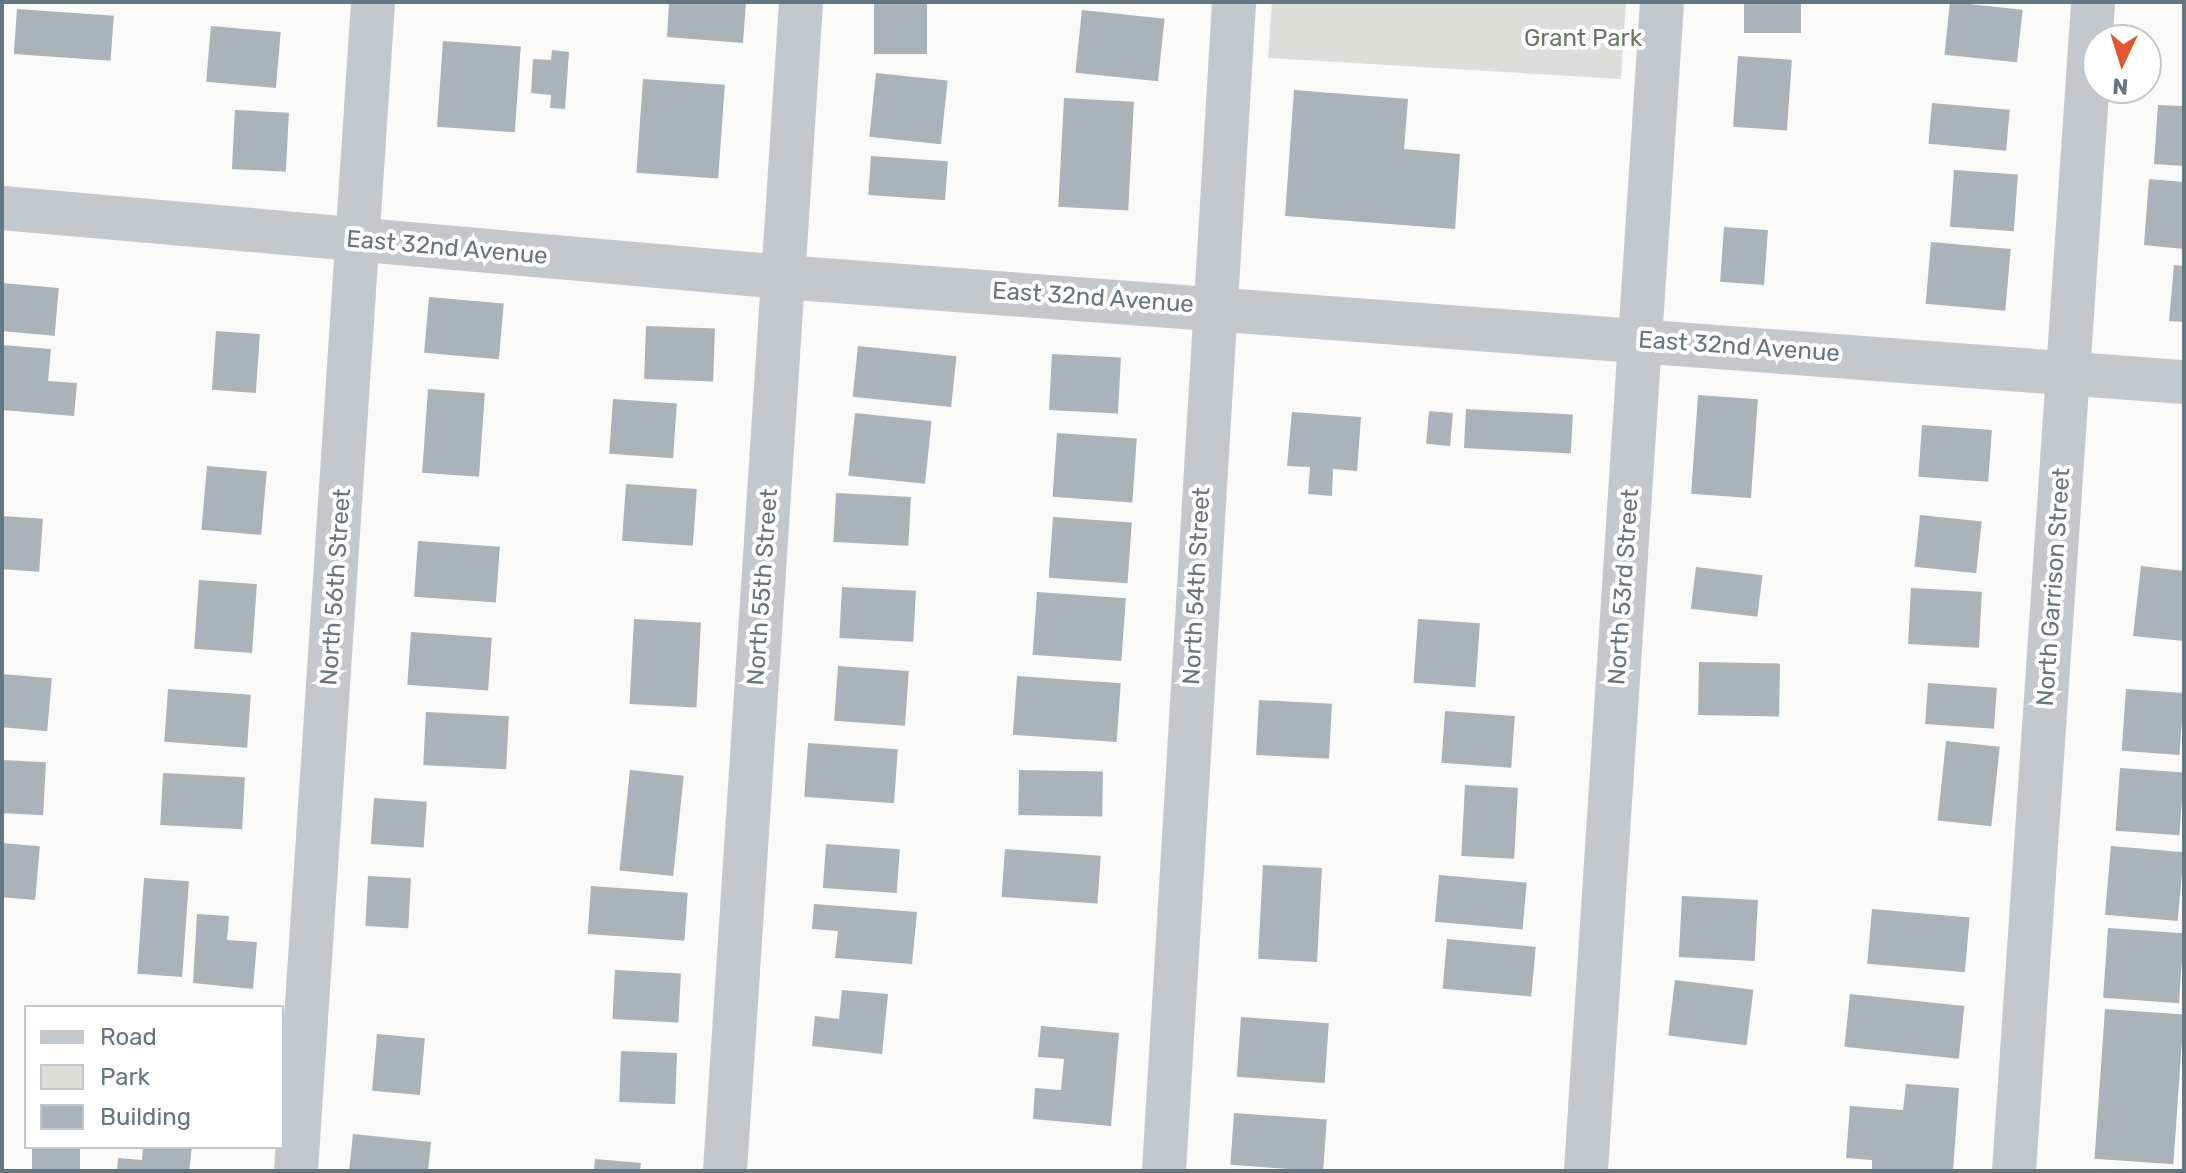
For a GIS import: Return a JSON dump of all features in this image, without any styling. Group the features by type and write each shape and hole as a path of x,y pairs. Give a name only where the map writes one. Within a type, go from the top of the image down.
{"street":[{"name":"North 56th Street","path":"296,1171 373,2"},
{"name":"North 55th Street","path":"725,1171 801,2"},
{"name":"North 54th Street","path":"1164,1171 1234,2"},
{"name":"North 53rd Street","path":"1586,1171 1662,2"},
{"name":"North Garrison Street","path":"2014,1171 2093,2"},
{"name":"East 32nd Avenue","path":"2,208 783,277 1214,306 2184,382"}],"green space":[{"name":"Grant Park","path":"1272,2 1626,2 1621,79 1268,58"}],"building":[{"path":"669,2 746,2 743,43 667,37"},
{"path":"874,2 927,2 927,54 874,54"},
{"path":"1744,2 1801,2 1801,33 1744,33"},
{"path":"1950,2 2023,10 2017,62 1944,55"},
{"path":"17,9 114,16 111,61 14,54"},
{"path":"1082,10 1165,19 1158,81 1075,73"},
{"path":"211,26 281,32 276,88 206,82"},
{"path":"443,41 521,46 515,132 437,127"},
{"path":"552,50 569,52 565,109 550,108 551,95 531,93 533,59 551,60"},
{"path":"1738,56 1792,60 1787,131 1733,127"},
{"path":"876,73 948,81 941,144 869,137"},
{"path":"643,79 725,85 718,178 636,173"},
{"path":"1294,90 1408,99 1404,149 1460,154 1455,229 1285,216"},
{"path":"1064,98 1134,102 1128,211 1058,207"},
{"path":"1932,103 2010,110 2006,151 1928,144"},
{"path":"2158,105 2184,106 2184,166 2154,164"},
{"path":"235,110 289,113 286,172 232,169"},
{"path":"871,156 948,161 945,200 868,195"},
{"path":"1954,170 2018,174 2014,231 1950,227"},
{"path":"2149,179 2184,182 2184,249 2144,245"},
{"path":"1724,227 1768,230 1764,285 1720,282"},
{"path":"1931,242 2011,249 2005,311 1926,304"},
{"path":"2174,265 2184,266 2184,322 2169,321"},
{"path":"2,283 59,288 55,336 2,331"},
{"path":"429,297 504,304 499,359 424,353"},
{"path":"646,326 715,328 713,381 644,379"},
{"path":"216,331 260,334 256,393 212,390"},
{"path":"2,345 51,349 48,381 77,383 74,416 2,410"},
{"path":"858,346 956,356 951,407 853,397"},
{"path":"1052,354 1121,358 1118,414 1049,410"},
{"path":"428,389 485,393 479,477 422,473"},
{"path":"1698,395 1758,399 1751,498 1691,494"},
{"path":"613,399 677,403 673,458 609,454"},
{"path":"1466,409 1573,415 1571,454 1464,448"},
{"path":"1429,411 1453,413 1450,446 1426,444"},
{"path":"1292,412 1361,417 1357,471 1333,469 1332,496 1308,494 1310,467 1287,466"},
{"path":"855,413 932,421 925,484 848,476"},
{"path":"1922,425 1992,430 1988,482 1918,477"},
{"path":"1057,433 1137,439 1132,502 1053,497"},
{"path":"207,466 267,471 261,535 201,530"},
{"path":"626,484 697,489 693,546 622,541"},
{"path":"836,493 911,497 908,546 833,542"},
{"path":"1920,515 1982,521 1976,573 1915,567"},
{"path":"2,516 43,519 39,572 2,569"},
{"path":"1053,517 1132,523 1128,583 1049,578"},
{"path":"418,541 500,547 496,603 414,597"},
{"path":"2141,566 2184,571 2184,641 2133,636"},
{"path":"1696,567 1763,575 1757,617 1691,609"},
{"path":"199,580 257,584 252,653 194,649"},
{"path":"842,587 916,591 913,642 839,638"},
{"path":"1911,588 1982,592 1979,648 1908,644"},
{"path":"1037,592 1126,598 1121,661 1033,655"},
{"path":"634,619 701,623 696,707 630,704"},
{"path":"1418,619 1480,623 1475,687 1414,683"},
{"path":"411,632 492,638 488,691 407,685"},
{"path":"1699,662 1780,663 1779,716 1698,715"},
{"path":"838,666 909,671 905,726 834,721"},
{"path":"2,674 52,678 47,731 2,727"},
{"path":"1017,676 1121,683 1117,742 1013,735"},
{"path":"1928,683 1997,688 1994,729 1925,724"},
{"path":"168,689 251,695 247,748 164,742"},
{"path":"2126,689 2184,693 2180,755 2122,751"},
{"path":"1259,700 1332,704 1329,759 1256,755"},
{"path":"1445,711 1515,716 1511,768 1441,763"},
{"path":"426,712 509,716 506,769 423,765"},
{"path":"1946,741 2000,747 1991,826 1938,821"},
{"path":"808,743 898,749 894,803 804,797"},
{"path":"2,760 46,762 43,815 2,813"},
{"path":"2120,768 2184,772 2179,835 2116,831"},
{"path":"630,770 684,776 673,876 619,870"},
{"path":"1019,770 1103,771 1102,816 1018,815"},
{"path":"163,773 245,777 242,829 160,825"},
{"path":"1465,785 1518,788 1514,859 1461,856"},
{"path":"374,798 427,802 424,848 371,844"},
{"path":"2,843 40,846 35,900 2,897"},
{"path":"826,844 900,849 897,893 823,888"},
{"path":"2111,846 2184,852 2178,921 2105,915"},
{"path":"1005,849 1101,856 1097,904 1002,897"},
{"path":"1263,865 1322,868 1317,962 1258,959"},
{"path":"1439,875 1527,883 1523,929 1435,922"},
{"path":"368,876 411,878 408,928 365,926"},
{"path":"144,878 189,881 182,977 137,974"},
{"path":"591,886 688,893 684,941 588,934"},
{"path":"1682,896 1758,900 1755,961 1679,957"},
{"path":"814,904 917,912 912,964 835,958 838,931 812,929"},
{"path":"1872,909 1970,918 1965,972 1867,964"},
{"path":"197,914 229,916 227,940 257,942 253,989 193,983"},
{"path":"2108,928 2184,933 2179,1003 2103,998"},
{"path":"1447,939 1536,947 1531,997 1443,989"},
{"path":"615,970 681,973 678,1022 612,1019"},
{"path":"1675,980 1753,990 1747,1045 1668,1036"},
{"path":"842,990 888,994 882,1054 812,1046 815,1016 839,1019"},
{"path":"1850,994 1964,1006 1959,1059 1844,1047"},
{"path":"2105,1009 2184,1015 2173,1164 2095,1159"},
{"path":"1241,1017 1329,1023 1325,1083 1237,1077"},
{"path":"1041,1026 1119,1033 1111,1126 1033,1119 1035,1088 1061,1090 1064,1059 1038,1057"},
{"path":"377,1034 425,1038 420,1095 372,1091"},
{"path":"621,1051 677,1053 675,1104 619,1102"},
{"path":"1906,1084 1959,1088 1953,1171 1872,1171 1872,1160 1846,1158 1850,1106 1903,1110"},
{"path":"1234,1113 1327,1119 1323,1171 1230,1165"},
{"path":"353,1134 431,1142 428,1171 349,1171"},
{"path":"32,1149 80,1149 80,1171 32,1171"},
{"path":"143,1149 192,1149 189,1171 117,1171 118,1158 142,1160"},
{"path":"595,1159 641,1163 640,1171 594,1171"}]}
